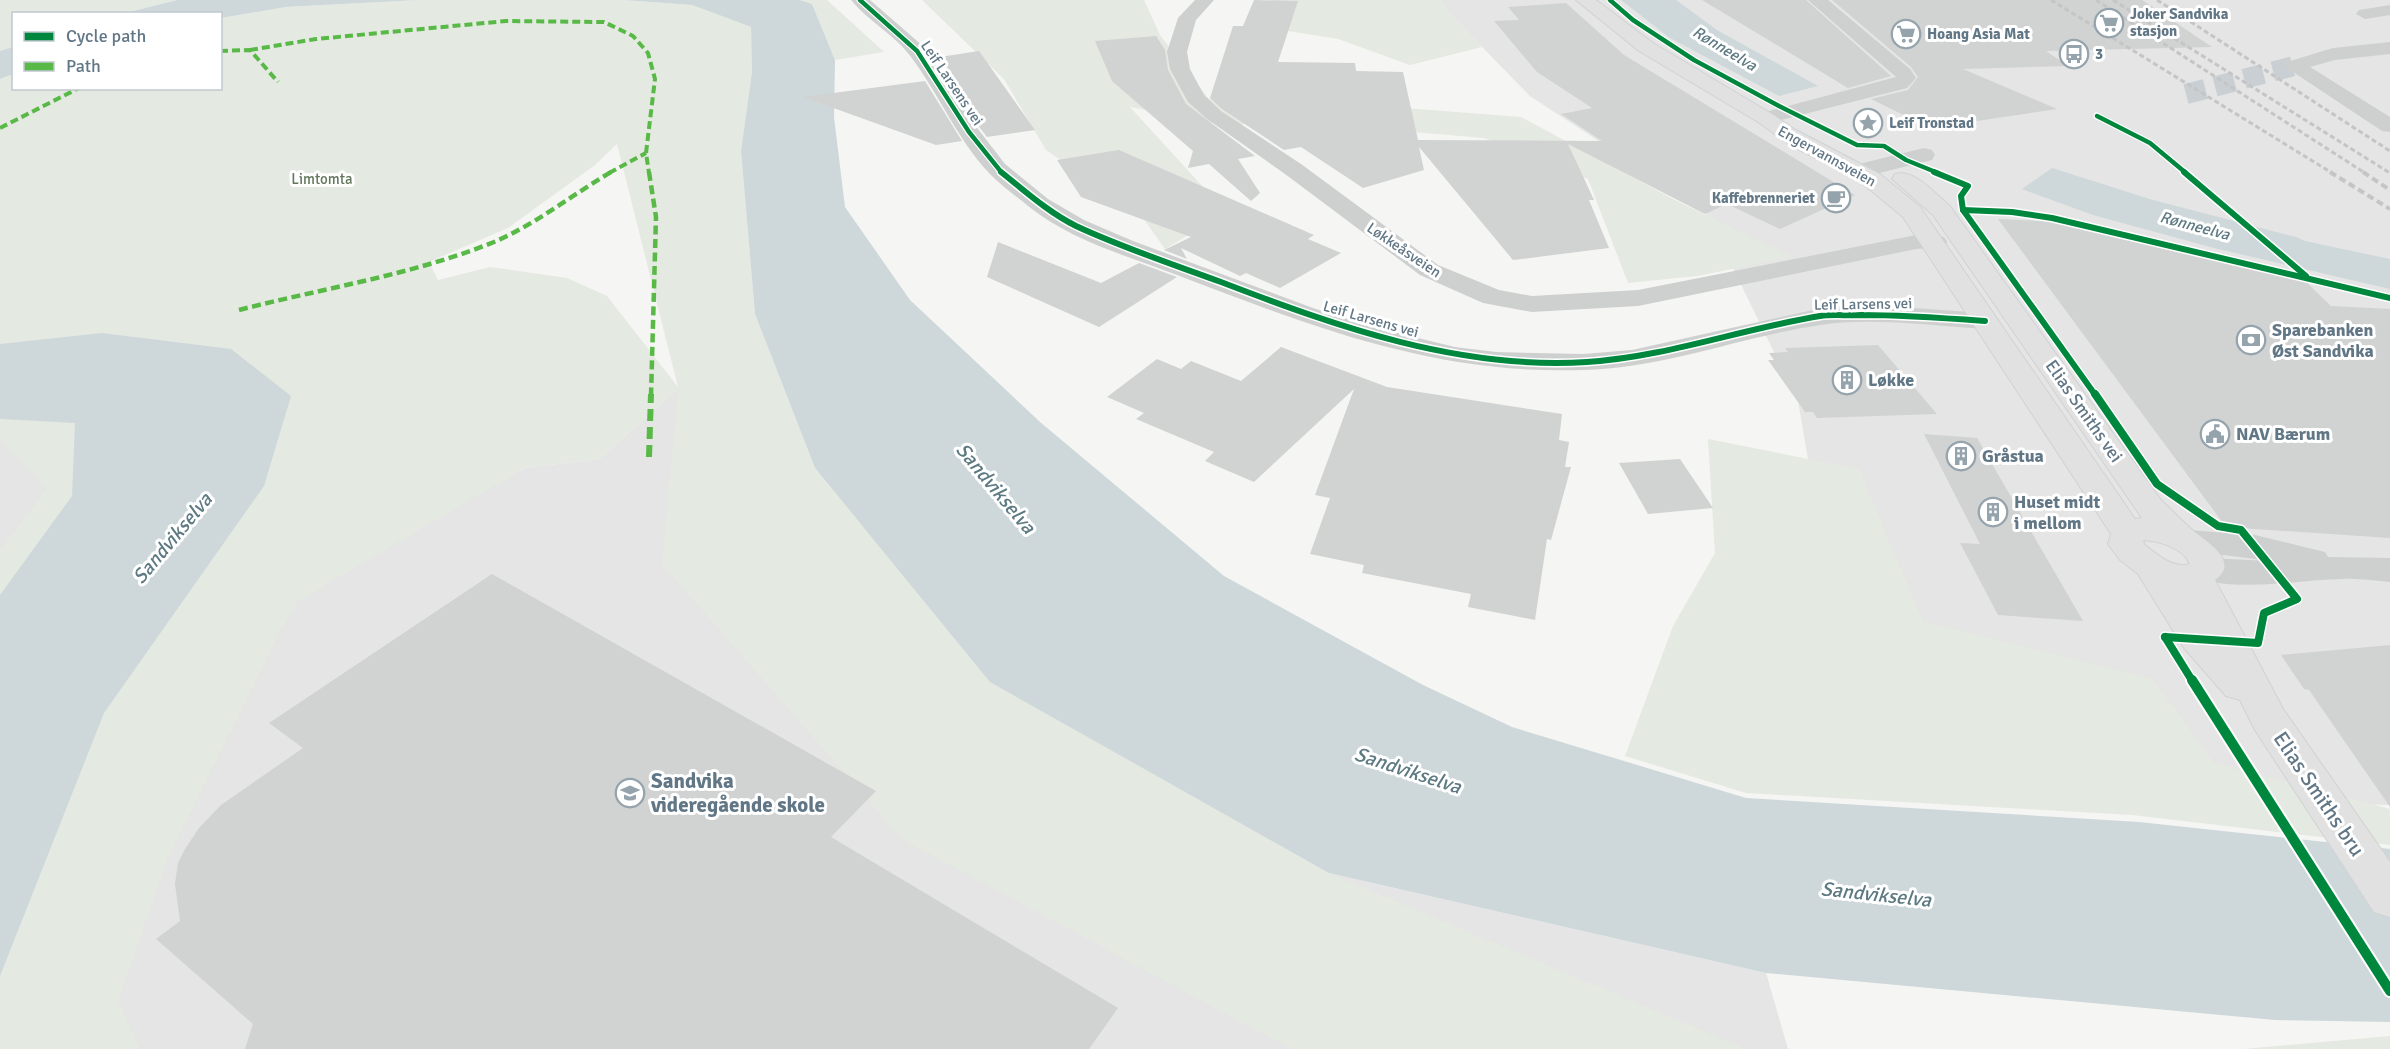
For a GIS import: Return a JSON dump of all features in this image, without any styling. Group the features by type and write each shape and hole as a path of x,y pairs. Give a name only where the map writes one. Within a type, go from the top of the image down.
{"main road":[{"name":"Engervannsveien","path":"1585,0 1646,47 1765,118 1777,129 1860,171 1882,186 1912,212 1935,242 1957,277"},
{"name":"Engervannsveien","path":"1765,118 1793,124 1882,165 1941,210 1995,284"},
{"name":"Elias Smiths vei","path":"1957,277 2128,534 2125,544 2134,556 2151,568"},
{"name":"Elias Smiths vei","path":"1995,284 2150,507 2182,538 2200,551 2207,561 2200,573"},
{"path":"2128,534 2139,529 2157,530 2182,538"},
{"path":"2151,568 2166,574 2200,573 2269,719"},
{"path":"2151,568 2197,639 2269,719"},
{"name":"Elias Smiths bru","path":"2269,719 2390,898"}],"street":[{"name":"Leif Larsens vei","path":"860,0 917,51 969,132 997,169 1040,204 1076,225 1124,246 1304,314 1364,333 1466,356 1496,360 1583,362 1632,358 1822,316 1899,315 1985,321"},
{"name":"Løkkeåsveien","path":"1205,0 1187,18 1177,52 1180,69 1195,98 1214,115 1430,270 1492,297 1532,304 1638,298 1916,242 1935,242"},
{"path":"1765,118 1900,84 1906,78 1817,0"},
{"path":"2365,14 2390,10"},
{"path":"2390,48 2333,54 2294,66 2390,126"},
{"path":"1860,171 1924,155"},
{"path":"2182,538 2255,546 2344,567"},
{"path":"2200,573 2274,573 2344,567 2390,570"}],"shaded area":[{"path":"1440,0 2390,0 2390,805 1866,795 1798,401 1705,211 1530,96 1449,13"},
{"name":"Sandvika videregående skole","path":"678,389 1329,873 1766,973 1788,1049 0,1049 0,976 300,597 525,468 599,459"},
{"path":"0,419 72,496 0,595"}],"green space":[{"path":"0,0 177,0 129,12 12,12 12,47 0,51"},
{"name":"Limtomta","path":"418,0 623,0 692,5 751,27 752,72 741,151 755,314 815,468 990,682 1329,873 1746,1049 1291,1049 902,839 662,564 678,389 599,459 525,468 298,601 281,629 168,858 118,1001 140,1049 0,1049 0,550 47,489 0,440 0,79 12,74 12,90 222,90 222,18 286,7","holes":["617,144 678,387 607,296 567,278 490,267 438,280 429,262 508,228 595,165"]},
{"path":"800,0 827,0 884,52 835,60 812,4"},
{"path":"922,0 1144,0 1160,35 1208,98 1253,121 1235,127 1130,107 1226,212 1165,249 1141,215 1046,150 1004,79"},
{"path":"1273,0 1440,0 1449,13 1482,47 1410,65 1338,39 1282,30"},
{"path":"1391,107 1521,117 1673,199 1793,257 1697,276 1628,283 1588,179 1484,138 1390,130"},
{"path":"1708,439 1859,469 1923,621 2153,679 2214,763 2390,809 2390,845 2132,815 1746,793 1625,756 1673,626 1715,553"},
{"path":"2390,1036 2390,1049 2244,1049"}],"water":[{"path":"177,0 418,0 286,7 222,18 222,12 129,12"},
{"name":"Sandvikselva","path":"623,0 800,0 812,4 835,60 834,117 845,207 910,300 1040,422 1224,576 1423,685 1512,727 1746,798 2139,822 2390,849 2390,1022 2275,1020 1766,973 1329,873 990,682 815,468 755,314 741,151 752,72 751,27 692,5"},
{"name":"Rønneelva","path":"1621,0 1676,0 1717,30 1818,86 1779,96 1670,38"},
{"path":"12,47 12,74 0,79 0,51"},
{"name":"Rønneelva","path":"2052,168 2153,200 2305,241 2390,259 2390,289 2214,248 2093,215 2022,189"},
{"name":"Sandvikselva","path":"102,333 231,349 291,396 264,486 104,713 0,976 0,595 72,496 75,423 0,419 0,344"}],"building":[{"path":"1254,0 1298,1 1278,62 1355,63 1356,71 1403,72 1418,140 1602,141 1561,114 1592,108 1537,72 1494,21 1519,20 1508,7 1566,3 1624,55 1855,195 1780,229 1727,204 1705,214 1568,144 1594,200 1589,200 1609,248 1513,260 1419,147 1424,170 1363,188 1301,147 1284,150 1222,109 1210,98 1233,26 1243,26"},
{"path":"1702,0 1806,0 1891,76 1848,88"},
{"path":"1832,0 2142,0 2212,47 2046,51 2068,66 1963,69 2057,109 1977,121 1922,124 1871,99 1908,90 1918,77 1911,67"},
{"path":"1156,36 1165,50 1168,70 1186,104 1255,156 1238,159 1260,193 1251,201 1209,164 1188,168 1193,151 1112,81 1095,41"},
{"path":"979,51 1035,130 987,137 980,128 947,78 953,78 940,57"},
{"path":"925,81 962,141 936,145 803,97"},
{"path":"1119,150 1314,235 1308,239 1341,253 1280,288 1246,273 1240,276 1181,248 1187,259 1164,250 1191,237 1081,197 1057,160"},
{"path":"1998,219 2059,222 2303,279 2331,306 2390,309 2390,538 2226,527"},
{"path":"998,242 1101,283 1139,263 1177,277 1099,327 987,277"},
{"name":"Løkke","path":"1878,345 1937,414 1817,418 1813,412 1805,412 1768,360 1774,360 1769,353 1788,352 1785,348"},
{"path":"1281,347 1387,387 1562,414 1559,440 1569,442 1565,467 1571,467 1551,540 1547,539 1535,620 1468,607 1471,594 1362,573 1364,565 1310,554 1330,498 1315,495 1354,389 1254,482 1205,461 1214,452 1136,419 1144,413 1107,397 1157,359 1181,369 1191,361 1241,381"},
{"path":"1924,434 1977,438 2083,621 1998,615 1960,543 1980,544"},
{"path":"1680,459 1713,508 1648,514 1619,463"},
{"path":"492,574 876,791 831,837 1118,1008 1089,1049 245,1049 253,1024 156,939 180,921 175,884 178,863 185,849 199,828 221,805 303,748 269,723"},
{"path":"2390,645 2390,807 2309,690 2304,689 2281,655"}],"tunnel":[{"path":"2186,94 2294,66"}],"railway":[{"path":"2051,0 2332,173"},
{"path":"2096,0 2365,173"},
{"path":"2113,0 2390,173"},
{"path":"2157,0 2390,151"},
{"path":"2330,172 2390,209"},
{"path":"2363,172 2390,190"}],"marked path":[{"path":"250,50 316,39 506,21 604,22 633,36 648,53 655,79 646,153 656,217 649,457"},
{"path":"222,51 250,50 278,82"},
{"path":"0,128 75,90"},
{"path":"239,310 401,272 465,253 496,241 535,221 608,174 646,153"}],"cycle path":[{"path":"860,0 917,51 969,132 997,169 1040,204 1075,225 1124,246 1304,314 1364,333 1455,355 1496,360 1583,362 1632,358 1822,316 1899,315 1985,321"},
{"path":"1610,0 1633,20 1694,60 1779,106 1857,145 1884,146 1906,160 1968,186 1961,196 1963,210 2157,484 2218,526 2241,530 2297,599 2264,613 2258,643 2165,637"},
{"path":"2097,116 2150,143 2306,276"},
{"path":"1963,210 2012,212 2052,218 2390,298"},
{"path":"2165,637 2390,991"}],"place":[{"name":"Joker Sandvika stasjon","path":"2109,23"},
{"name":"Hoang Asia Mat","path":"1906,34"},
{"name":"3","path":"2074,54"},
{"name":"Leif Tronstad","path":"1868,123"},
{"name":"Kaffebrenneriet","path":"1836,198"},
{"name":"Sparebanken Øst Sandvika","path":"2251,340"},
{"name":"Løkke","path":"1847,380"},
{"name":"NAV Bærum","path":"2215,434"},
{"name":"Gråstua","path":"1961,456"},
{"name":"Huset midt i mellom","path":"1993,512"},
{"name":"Sandvika videregående skole","path":"630,793"}]}
